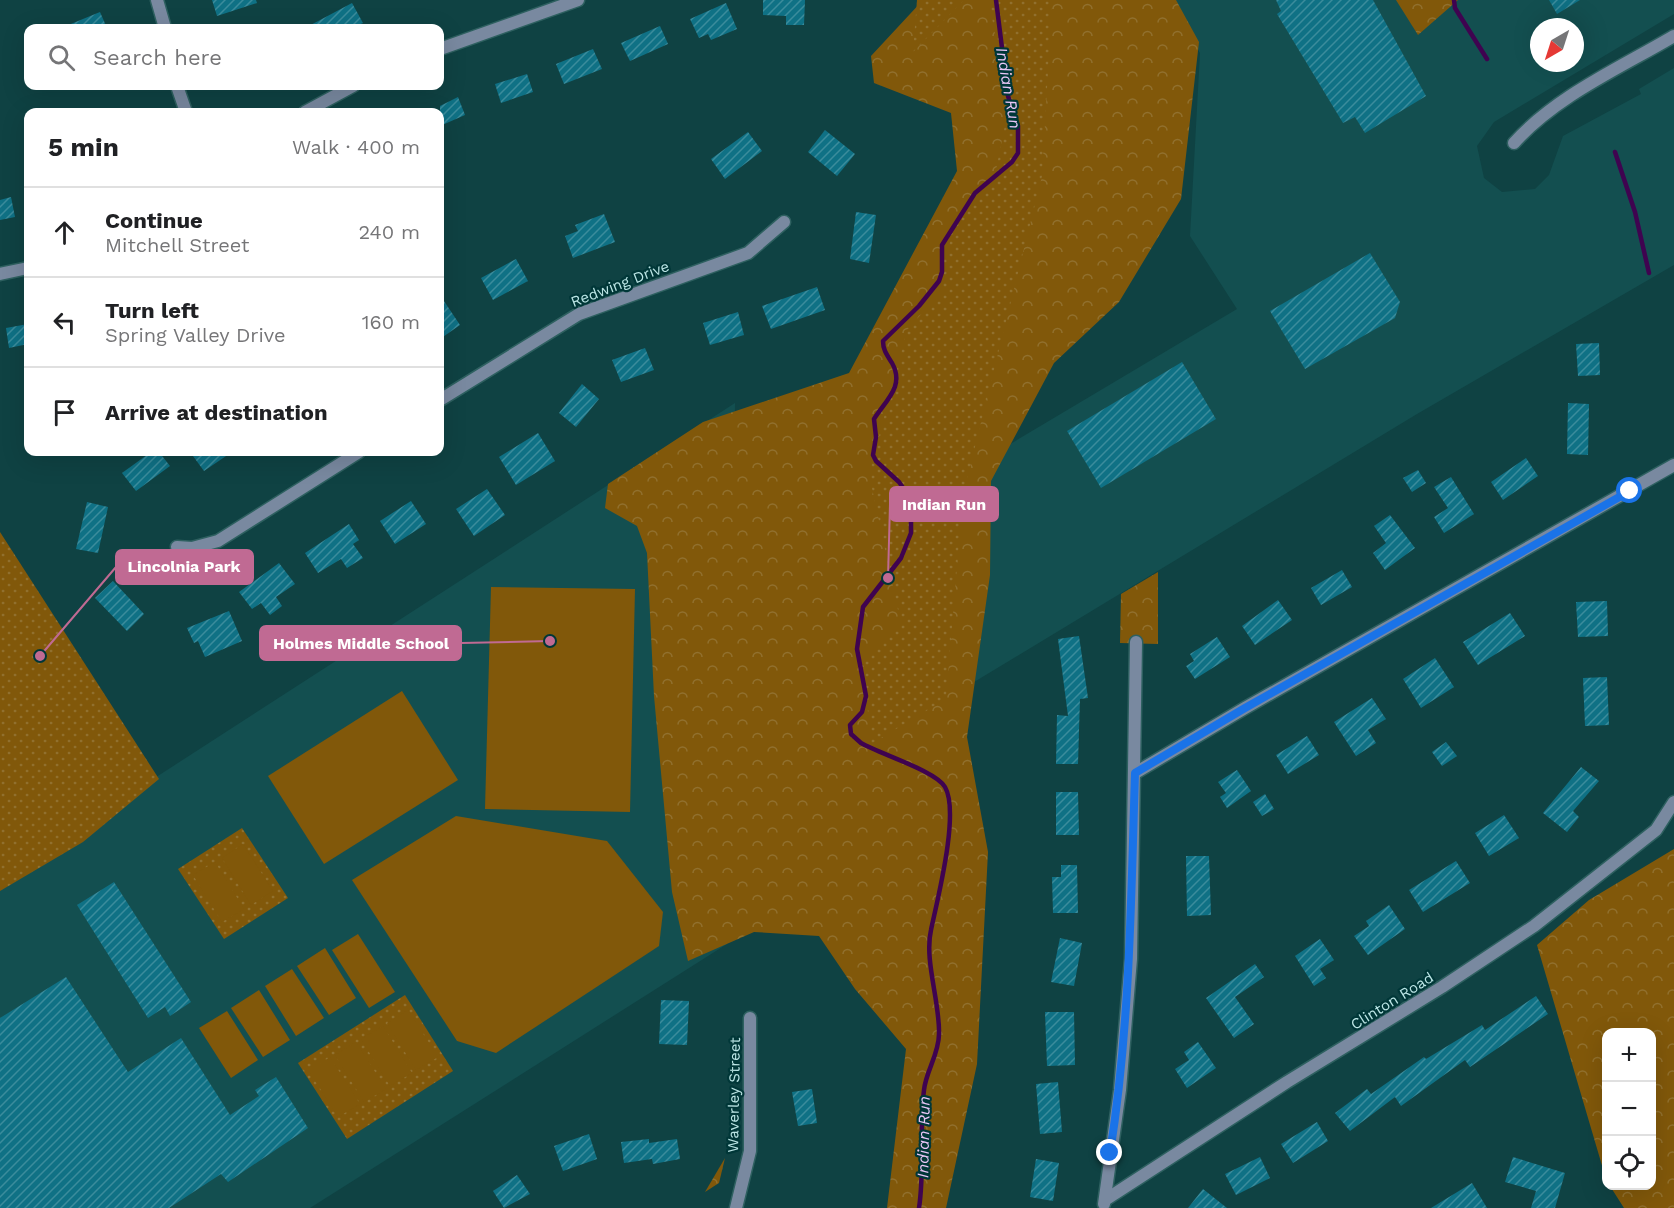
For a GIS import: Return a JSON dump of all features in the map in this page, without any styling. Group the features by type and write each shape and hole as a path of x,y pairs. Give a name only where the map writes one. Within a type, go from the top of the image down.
{"street":[{"path":"157,0 164,24"},
{"path":"444,48 578,0"},
{"path":"1514,143 1530,124 1559,104 1674,36"},
{"path":"178,90 185,108"},
{"path":"313,108 346,90"},
{"name":"Redwing Drive","path":"444,398 579,314 748,253 784,222"},
{"path":"0,274 24,269"},
{"path":"177,547 192,548 218,542 353,456"},
{"path":"1135,773 1266,696 1674,465"},
{"path":"1104,1204 1126,1034 1131,959 1136,642"},
{"name":"Clinton Road","path":"1104,1204 1287,1082 1442,987 1534,926 1656,831 1674,802"},
{"name":"Waverley Street","path":"736,1208 750,1152 750,1018"}],"shaded area":[{"path":"1169,0 1674,0 1674,14 1584,68 1584,18 1530,18 1530,72 1577,72 1494,122 1477,146 1484,178 1502,192 1535,189 1549,175 1563,136 1641,94 1639,89 1674,68 1674,265 1417,414 946,699 970,468 1237,309 1190,236 1200,53"},
{"path":"735,403 727,944 310,1208 0,1208 0,878"}],"green space":[{"path":"917,0 964,0 913,52"},
{"path":"923,0 1176,0 1199,42 1181,199 1119,302 1054,363 991,481 990,575 967,737 988,852 977,1064 946,1208 887,1208 906,1049 855,989 819,936 754,932 688,961 672,892 654,696 647,553 637,526 605,508 608,484 703,422 849,373 957,171 951,113 874,83 871,56"},
{"path":"989,0 1052,0 1042,176 963,495 946,699 871,744 863,660 901,624 869,474 907,330 942,291 940,271 957,221 996,170 1008,110"},
{"path":"1396,0 1458,0 1418,35"},
{"path":"0,532 159,779 83,842 0,891"},
{"path":"1158,572 1158,644 1120,643 1121,594"},
{"path":"491,587 635,589 630,812 485,809"},
{"path":"402,691 458,780 324,864 268,776"},
{"path":"456,816 607,841 663,912 659,946 496,1053 457,1041 352,880"},
{"path":"242,828 288,898 224,939 178,869"},
{"path":"243,844 273,891 251,905 222,858"},
{"path":"1674,849 1674,1208 1624,1208 1613,1190 1656,1190 1656,1028 1602,1028 1602,1165 1537,945 1589,900"},
{"path":"215,862 244,909 222,922 193,875"},
{"path":"358,934 395,992 369,1008 332,950"},
{"path":"325,948 356,998 329,1015 297,966"},
{"path":"292,969 324,1018 296,1036 265,986"},
{"path":"259,990 290,1040 263,1057 231,1008"},
{"path":"405,995 453,1071 347,1139 298,1063"},
{"path":"408,1010 438,1057 416,1070 387,1023"},
{"path":"227,1011 258,1060 231,1078 199,1028"},
{"path":"383,1026 412,1073 390,1086 361,1039"},
{"path":"356,1042 386,1089 364,1102 335,1055"},
{"path":"330,1057 360,1104 338,1117 309,1071"},
{"path":"725,1158 719,1183 705,1192"}],"building":[{"path":"212,0 256,0 257,3 217,16"},
{"path":"763,0 805,0 804,25 786,25 786,16 763,15"},
{"path":"1276,0 1373,0 1426,96 1365,133 1355,117 1343,123 1277,14 1281,11"},
{"path":"1549,0 1580,0 1557,14"},
{"path":"352,3 363,23 361,24 313,24"},
{"path":"726,3 737,29 711,40 708,34 699,38 690,19"},
{"path":"100,12 105,24 71,24"},
{"path":"660,26 668,44 630,61 621,43"},
{"path":"593,49 602,69 564,84 556,64"},
{"path":"527,74 533,92 501,103 495,84"},
{"path":"458,97 465,115 444,124 444,108 440,106"},
{"path":"825,130 855,154 837,176 808,152"},
{"path":"748,132 762,151 725,179 711,159"},
{"path":"11,197 15,217 0,220 0,200"},
{"path":"856,212 876,215 869,263 850,259"},
{"path":"604,214 615,242 573,258 565,236 578,231 575,225"},
{"path":"1370,253 1400,302 1395,318 1305,369 1270,311"},
{"path":"516,259 528,281 493,300 481,278"},
{"path":"817,287 825,310 771,329 762,306"},
{"path":"444,301 460,325 444,336"},
{"path":"738,312 744,335 710,345 703,323"},
{"path":"24,325 24,345 9,348 6,328"},
{"path":"1599,343 1600,375 1578,376 1576,344"},
{"path":"645,348 654,370 621,382 612,360"},
{"path":"1182,362 1216,419 1101,488 1067,431"},
{"path":"582,384 599,399 576,427 559,413"},
{"path":"1568,403 1589,404 1588,455 1567,454"},
{"path":"538,433 555,461 516,485 499,457"},
{"path":"145,456 162,456 170,466 136,491 122,473"},
{"path":"193,456 226,456 204,471"},
{"path":"1526,458 1538,476 1503,500 1491,482"},
{"path":"1418,470 1426,483 1412,492 1403,478"},
{"path":"1451,477 1474,514 1444,533 1434,517 1448,508 1434,487"},
{"path":"487,489 505,515 474,536 456,509"},
{"path":"411,501 426,524 395,544 380,521"},
{"path":"87,502 108,507 98,553 76,549"},
{"path":"1390,515 1415,548 1385,570 1373,553 1386,543 1374,526"},
{"path":"349,524 359,540 353,544 363,558 347,568 341,559 318,573 305,553"},
{"path":"279,563 295,584 276,597 282,606 270,615 261,603 252,609 239,592"},
{"path":"1342,570 1352,587 1321,605 1311,588"},
{"path":"113,581 144,614 127,631 95,598"},
{"path":"1278,600 1292,620 1255,645 1242,626"},
{"path":"1607,601 1608,636 1578,637 1576,602"},
{"path":"229,611 242,641 205,657 198,641 194,643 187,628"},
{"path":"1510,613 1525,636 1478,665 1463,642"},
{"path":"1079,636 1088,698 1080,699 1078,764 1056,764 1057,715 1068,716 1058,639"},
{"path":"1217,637 1230,657 1195,679 1186,666 1194,661 1190,654"},
{"path":"1435,658 1454,687 1421,708 1403,679"},
{"path":"1607,677 1609,725 1585,726 1583,678"},
{"path":"1372,698 1386,719 1368,730 1376,743 1356,756 1334,722"},
{"path":"1307,736 1319,755 1288,774 1276,755"},
{"path":"1446,742 1457,756 1442,766 1432,752"},
{"path":"1581,767 1599,781 1573,811 1579,817 1567,832 1543,813"},
{"path":"1237,770 1251,791 1227,808 1220,797 1226,793 1218,782"},
{"path":"1056,792 1078,792 1079,835 1056,835"},
{"path":"1265,794 1274,809 1262,816 1253,802"},
{"path":"1504,815 1519,838 1489,856 1475,833"},
{"path":"1186,856 1209,856 1211,915 1187,916"},
{"path":"1456,861 1470,883 1423,912 1409,890"},
{"path":"1061,865 1077,865 1078,913 1053,913 1052,877 1061,877"},
{"path":"114,882 191,1002 170,1016 165,1007 148,1018 77,905"},
{"path":"1389,905 1405,929 1368,955 1354,936 1369,926 1366,921"},
{"path":"1060,938 1082,943 1074,986 1051,982"},
{"path":"1320,939 1334,960 1320,969 1326,978 1314,986 1295,956"},
{"path":"1255,964 1264,977 1235,997 1254,1024 1234,1038 1206,998"},
{"path":"66,977 128,1072 181,1038 230,1115 259,1096 255,1090 276,1077 308,1128 228,1182 221,1174 169,1208 0,1208 0,1018"},
{"path":"1536,996 1548,1014 1470,1067 1465,1060 1401,1106 1395,1097 1350,1131 1335,1113 1367,1089 1371,1094 1424,1057 1426,1059 1482,1025 1485,1030"},
{"path":"661,1000 689,1001 687,1045 659,1044"},
{"path":"1045,1012 1074,1012 1075,1065 1047,1066"},
{"path":"1198,1042 1216,1068 1187,1088 1175,1069 1189,1060 1184,1052"},
{"path":"1058,1082 1062,1132 1040,1134 1036,1084"},
{"path":"812,1089 817,1123 798,1126 792,1092"},
{"path":"1317,1122 1328,1141 1293,1163 1281,1144"},
{"path":"589,1134 597,1159 563,1171 554,1146"},
{"path":"649,1139 649,1143 677,1139 680,1159 653,1164 652,1159 624,1163 621,1142"},
{"path":"1260,1157 1270,1178 1236,1195 1225,1174"},
{"path":"1513,1157 1565,1173 1555,1208 1531,1208 1536,1191 1505,1182"},
{"path":"1036,1159 1059,1163 1053,1201 1030,1197"},
{"path":"517,1175 530,1194 504,1208 493,1191"},
{"path":"1472,1183 1487,1208 1431,1208"},
{"path":"1203,1189 1227,1208 1188,1208"}],"waterway":[{"name":"Indian Run","path":"919,1208 924,1090 937,1049 939,1034 929,942 949,836 949,799 940,781 861,743 851,734 850,725 862,712 866,696 857,649 863,607 901,558 911,533 911,499 899,482 876,461 873,455 876,437 874,419 892,392 896,379 883,341 919,306 939,281 942,272 942,245 975,193 1012,162 1018,153 1018,126 1008,96 996,0"},
{"path":"1454,0 1455,8 1487,59"},
{"path":"1615,152 1635,212 1649,273"}],"place":[{"name":"Indian Run","path":"888,578"},
{"name":"Holmes Middle School","path":"550,641"},
{"name":"Lincolnia Park","path":"40,656"}],"route":[{"path":"1110,1153 1120,1090 1131,959 1135,773 1492,567 1630,491"}]}
